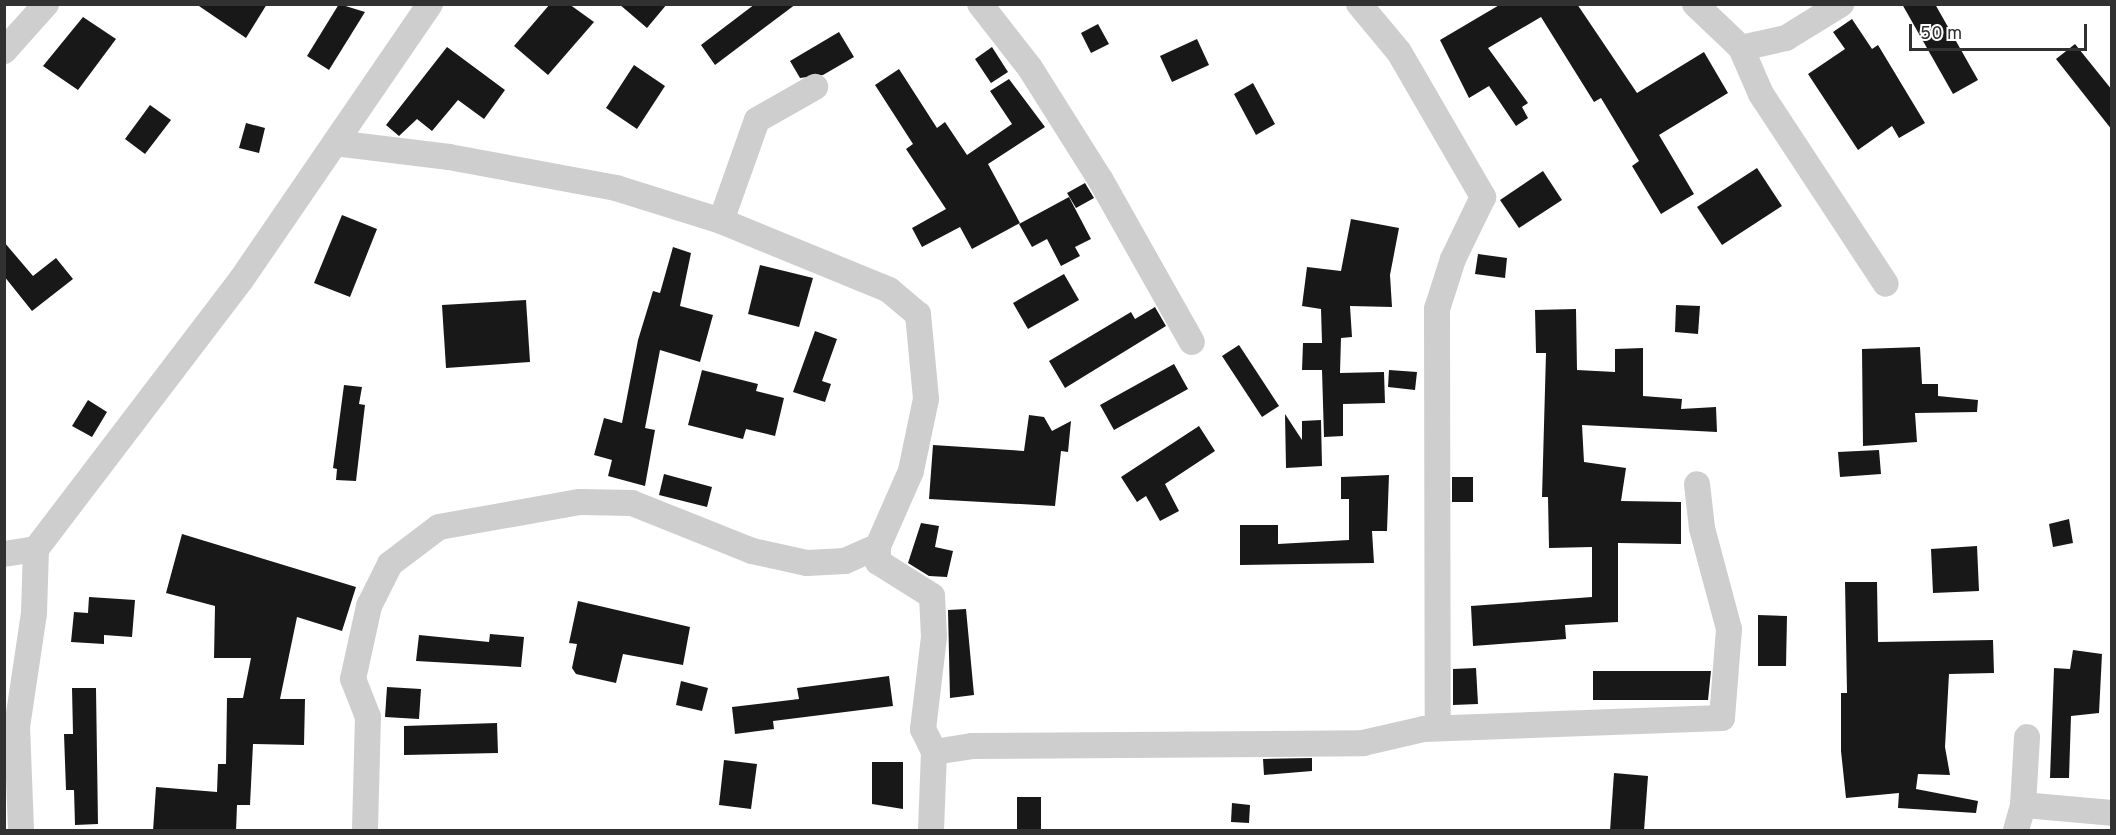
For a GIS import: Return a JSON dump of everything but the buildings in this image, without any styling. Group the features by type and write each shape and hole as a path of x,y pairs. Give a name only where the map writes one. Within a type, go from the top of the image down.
{"street":[{"path":"4,51 46,4"},
{"path":"21,831 17,727 34,613 36,549 241,280 430,4"},
{"path":"981,4 1030,68 1100,179 1192,342"},
{"path":"1359,4 1399,52 1483,197 1453,259 1437,309 1438,728"},
{"path":"1695,4 1741,48 1761,94 1886,284"},
{"path":"1741,48 1786,38 1841,4"},
{"path":"721,221 757,120 815,87"},
{"path":"335,143 448,157 616,188 721,221 889,290 918,314 926,399 911,471 878,546 878,562 932,596 934,638 923,729 934,752 931,831"},
{"path":"934,752 972,746 1363,743 1438,728 1722,718 1729,629 1702,528 1697,484"},
{"path":"365,831 368,717 353,679 369,606 390,564 439,527 580,502 632,502 752,551 807,563 844,561 878,546"},
{"path":"4,554 36,549"},
{"path":"2016,831 2023,805 2026,737"},
{"path":"2023,805 2112,813"}]}
